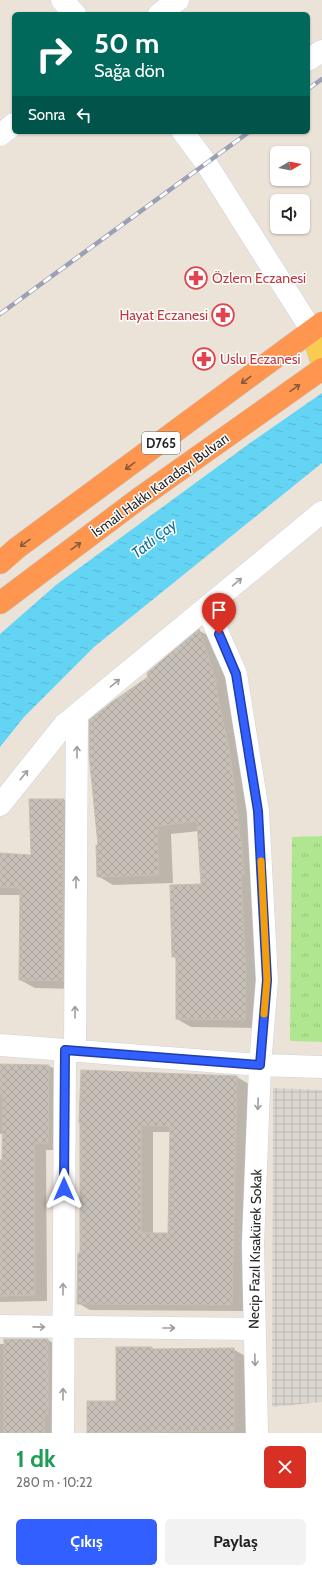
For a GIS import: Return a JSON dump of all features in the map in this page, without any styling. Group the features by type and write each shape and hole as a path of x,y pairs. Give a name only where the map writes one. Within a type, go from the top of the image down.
{"highway":[{"name":"D765","path":"0,563 17,548 319,330"},
{"name":"İsmail Hakkı Karadayı Bulvarı","path":"0,603 137,500 322,369"}],"main road":[{"path":"319,330 322,363"}],"street":[{"path":"62,0 73,12"},
{"path":"162,12 178,0"},
{"path":"310,59 322,51"},
{"path":"0,135 12,126"},
{"path":"190,134 206,163 319,330"},
{"path":"0,805 64,725 322,512"},
{"name":"Necip Fazıl Kısakürek Sokak","path":"207,608 236,674 258,811 267,980 260,1065 253,1244 257,1433"},
{"path":"63,1433 63,1328 77,715"},
{"path":"0,1045 260,1065 322,1067"},
{"path":"0,1326 63,1328 254,1329"}],"green space":[{"path":"322,836 322,1042 290,1041 292,837"}],"shaded area":[{"path":"273,1088 322,1090 322,1402 272,1407"}],"water":[{"name":"Tatlı Çay","path":"322,393 322,463 94,647 24,717 0,747 0,634 56,585 250,443"}],"building":[{"path":"199,629 217,684 215,684 230,754 241,838 244,875 241,875 246,975 245,1020 176,1019 176,957 172,957 170,885 201,884 197,821 157,826 159,875 97,877 96,845 98,845 89,755 89,720 148,677 147,673"},
{"path":"29,799 64,799 63,981 19,980 20,888 0,887 0,853 31,855"},
{"path":"0,1064 49,1065 48,1143 34,1143 35,1295 0,1296 0,1160 2,1160 3,1093 0,1093"},
{"path":"81,1070 237,1076 232,1305 77,1304 78,1253 80,1253 79,1123","holes":["141,1125 170,1126 168,1233 141,1233"]},
{"path":"4,1339 48,1339 48,1414 44,1414 44,1433 4,1433"},
{"path":"116,1347 152,1347 152,1349 234,1348 234,1431 87,1433 87,1401 116,1401"}],"railway":[{"path":"310,88 322,79"},
{"path":"0,314 246,134"}],"slow traffic":[{"path":"261,861 267,980 264,1014"}],"place":[{"name":"Özlem Eczanesi","path":"196,278"},
{"name":"Hayat Eczanesi","path":"223,315"},
{"name":"Uslu Eczanesi","path":"204,359"}],"route":[{"path":"64,1189 65,1050 260,1065 267,980 258,811 236,674 219,634"}]}
